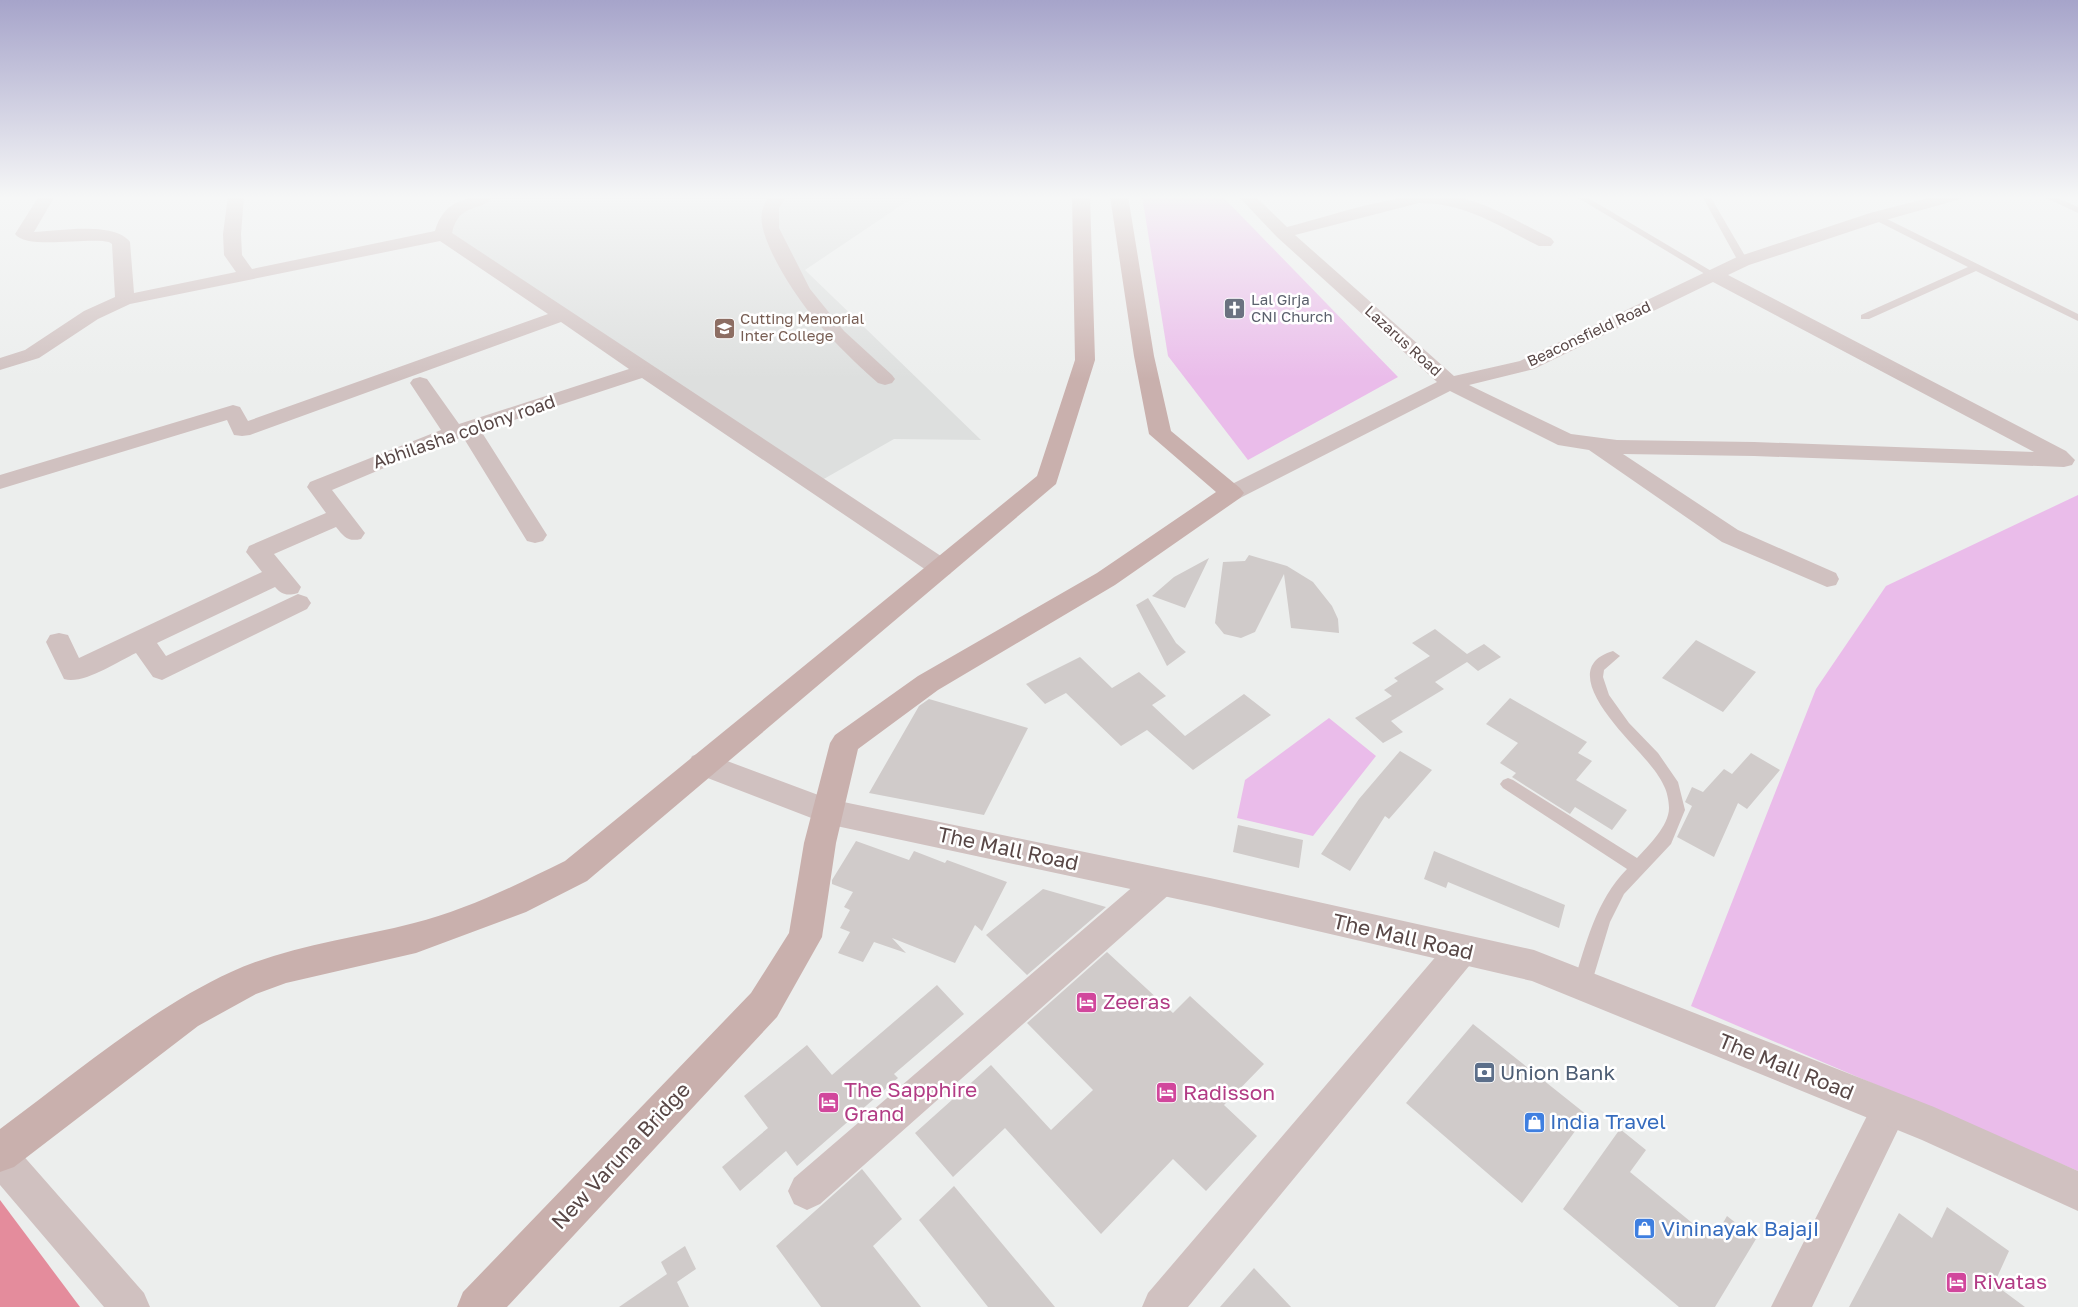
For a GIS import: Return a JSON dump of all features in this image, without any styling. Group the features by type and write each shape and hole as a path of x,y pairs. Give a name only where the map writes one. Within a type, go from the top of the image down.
{"main road":[{"path":"0,1153 185,1014 244,983 285,967 416,938 514,902 576,871 1048,479 1085,360 1082,257"},
{"path":"1129,257 1144,356 1160,434 1232,493"},
{"name":"New Varuna Bridge","path":"478,1307 764,1005 805,937 820,843 845,743 928,683 1106,579 1232,493"}],"street":[{"path":"122,257 125,300"},
{"path":"234,257 247,275"},
{"path":"0,364 32,354 91,315 125,300 333,257"},
{"path":"477,257 941,568"},
{"path":"784,257 793,278 813,310 838,338 885,379"},
{"name":"Lazarus Road","path":"1309,257 1450,383"},
{"name":"Beaconsfield Road","path":"1232,493 1450,383 1527,365 1713,275 1755,257"},
{"path":"1713,275 2071,463"},
{"path":"0,482 234,411 242,430 563,316"},
{"name":"Abhilasha colony road","path":"288,588 258,552 346,525 318,487 372,463 461,430 645,370"},
{"path":"420,383 461,430 535,535"},
{"path":"1450,383 1501,410 1566,440 1616,447 2071,463"},
{"path":"1594,444 1730,536 1827,579"},
{"path":"140,640 162,670 288,588"},
{"path":"59,642 73,672 140,640 288,588"},
{"name":"The Mall Road","path":"703,764 827,810 1161,882 1534,966 1958,1136 2078,1191"},
{"path":"807,1191 1161,882"},
{"path":"1162,1307 1462,950"},
{"path":"1791,1307 1890,1109"},
{"path":"0,1157 130,1307"}],"lane":[{"path":"1682,257 1713,275"},
{"path":"1741,257 1743,261"},
{"path":"1956,257 2078,318"},
{"path":"1865,317 1976,267"},
{"path":"1582,985 1602,922 1618,889 1665,840 1677,810 1673,786 1653,757 1624,727 1604,697 1596,677 1598,668 1613,656"},
{"path":"1508,784 1639,868"}],"shaded area":[{"name":"Cutting Memorial Inter College","path":"476,257 824,257 805,270 981,440 894,439 815,484"},
{"path":"1152,257 1281,257 1398,377 1248,460 1168,356"},
{"path":"2078,495 2078,1171 1691,1006 1816,689 1886,586"},
{"path":"1329,718 1376,756 1313,836 1237,818 1245,780"},
{"path":"0,1200 80,1307 0,1307"}],"building":[{"path":"1249,555 1287,566 1313,582 1332,606 1338,619 1339,633 1291,628 1284,574 1255,632 1241,638 1224,634 1215,623 1223,562 1245,561"},
{"path":"1209,558 1185,608 1152,596 1174,577"},
{"path":"1148,598 1176,643 1186,652 1167,666 1136,605"},
{"path":"1435,629 1467,654 1484,644 1501,657 1478,671 1467,662 1435,682 1444,689 1391,721 1403,732 1383,743 1355,718 1392,696 1384,690 1398,681 1394,678 1430,656 1412,643"},
{"path":"1696,640 1756,672 1723,712 1662,678"},
{"path":"1080,657 1112,688 1139,672 1166,696 1152,705 1185,736 1244,694 1271,715 1193,770 1147,730 1121,746 1066,693 1045,704 1026,684"},
{"path":"1510,698 1587,742 1578,753 1592,761 1576,780 1627,810 1612,830 1575,807 1570,814 1512,777 1516,773 1500,763 1518,743 1486,724"},
{"path":"929,699 1028,728 984,815 869,793 919,706"},
{"path":"1400,751 1432,770 1389,819 1385,816 1350,871 1321,854 1359,799"},
{"path":"1751,753 1780,770 1747,809 1738,803 1714,857 1677,837 1692,806 1685,802 1692,787 1703,792 1724,769 1732,774"},
{"path":"1238,825 1303,840 1299,868 1233,852"},
{"path":"856,841 909,860 914,851 945,863 947,860 1007,882 982,931 975,925 955,963 892,938 906,953 874,942 863,962 838,953 850,932 840,928 850,910 844,907 853,892 832,884 832,880"},
{"path":"1434,851 1565,905 1559,928 1448,882 1446,888 1424,879"},
{"path":"1043,889 1106,907 1027,975 986,935"},
{"path":"1107,952 1173,1013 1190,996 1264,1064 1224,1105 1257,1136 1206,1191 1173,1159 1101,1234 1005,1128 953,1177 915,1133 991,1065 1051,1130 1093,1090 1027,1023"},
{"path":"937,985 964,1014 894,1074 898,1078 797,1166 786,1151 740,1191 722,1167 768,1128 744,1096 807,1045 832,1075"},
{"path":"1473,1024 1587,1115 1522,1203 1406,1103"},
{"path":"1620,1129 1646,1150 1630,1172 1713,1240 1727,1216 1756,1239 1715,1307 1679,1307 1563,1209"},
{"path":"862,1169 902,1219 873,1246 921,1307 821,1307 776,1246"},
{"path":"954,1186 1055,1307 988,1307 919,1220"},
{"path":"1947,1207 2009,1251 1994,1284 2025,1307 1849,1307 1899,1213 1932,1238"},
{"path":"685,1246 696,1269 677,1282 689,1307 619,1307 667,1274 661,1262"},
{"path":"1254,1268 1291,1307 1220,1307"}],"place":[{"name":"Lal Girja CNI Church","path":"1235,309"},
{"name":"Cutting Memorial Inter College","path":"724,328"},
{"name":"Zeeras","path":"1087,1002"},
{"name":"Union Bank","path":"1484,1073"},
{"name":"Radisson","path":"1167,1093"},
{"name":"The Sapphire Grand","path":"828,1102"},
{"name":"India Travel","path":"1534,1122"},
{"name":"Vininayak BajajI","path":"1645,1229"},
{"name":"Rivatas","path":"1957,1282"}]}
